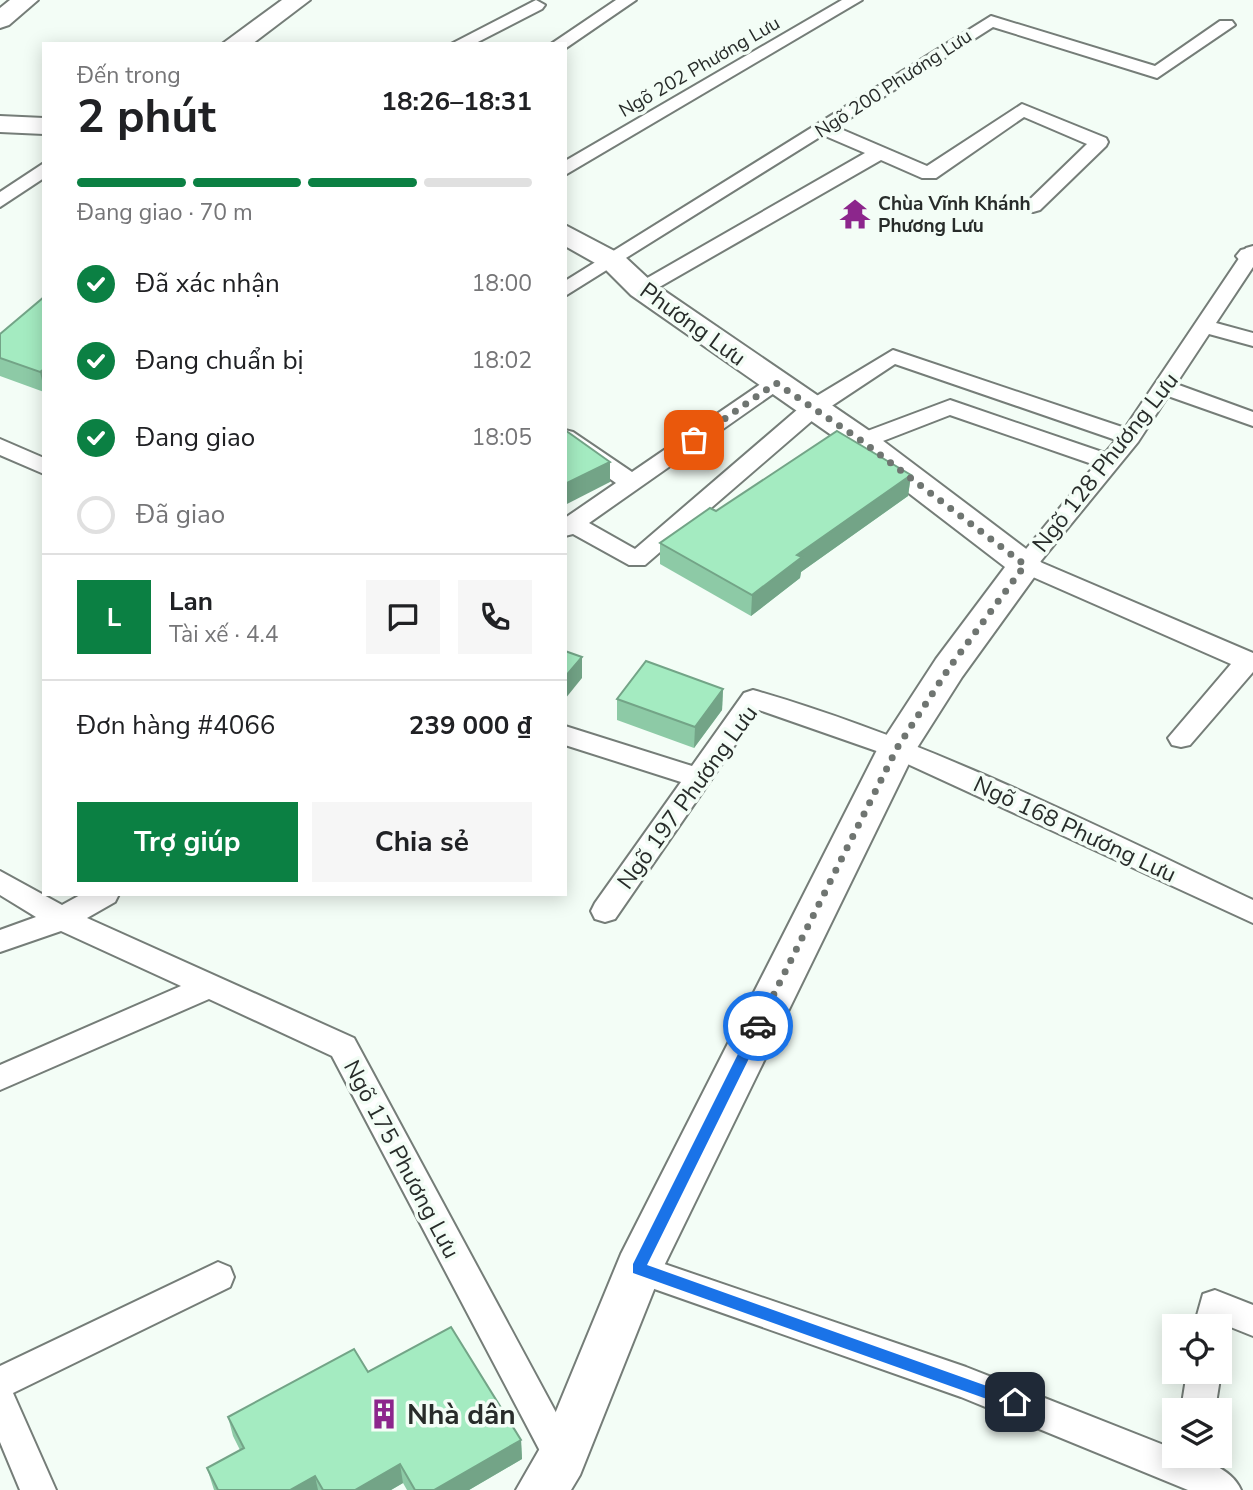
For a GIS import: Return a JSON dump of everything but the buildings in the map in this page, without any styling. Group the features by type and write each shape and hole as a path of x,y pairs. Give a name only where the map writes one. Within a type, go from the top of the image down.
{"street":[{"path":"0,20 26,0"},
{"path":"238,42 298,0"},
{"path":"0,124 42,125"},
{"name":"Phương Lưu","path":"567,235 614,262 642,289 862,441 1025,565"},
{"path":"552,1474 638,1269 897,748 949,668 1025,565"}],"lane":[{"path":"563,42 628,0"},
{"name":"Ngõ 202 Phương Lưu","path":"567,166 854,0"},
{"path":"464,42 536,5"},
{"name":"Ngõ 200 Phương Lưu","path":"567,289 614,262 991,21 1157,73 1226,25"},
{"path":"823,128 929,173 1022,110 1099,142 1033,206"},
{"path":"642,289 879,153"},
{"path":"0,201 42,170"},
{"name":"Ngõ 128 Phương Lưu","path":"1025,565 1130,437 1252,255"},
{"path":"1205,326 1253,340"},
{"path":"776,383 569,526 637,560 813,408 893,356 1130,437"},
{"path":"1163,387 1253,419"},
{"path":"862,441 950,407 1109,462"},
{"path":"567,438 632,483"},
{"path":"0,446 42,466"},
{"path":"1025,565 1251,662 1181,738"},
{"name":"Ngõ 197 Phương Lưu","path":"605,911 753,699 897,748"},
{"path":"567,736 698,778"},
{"name":"Ngõ 168 Phương Lưu","path":"897,748 1032,807 1253,912"},
{"name":"Ngõ 175 Phương Lưu","path":"0,881 62,919 343,1047 552,1474"},
{"path":"0,942 62,919 102,896"},
{"path":"0,1079 209,986"},
{"path":"638,1269 1162,1454"},
{"path":"0,1383 218,1277"},
{"path":"1213,1314 1214,1305 1253,1321"},
{"path":"0,1402 38,1490"},
{"path":"1195,1468 1223,1490"}],"way so far":[{"path":"694,440 776,383 862,441 1025,565 949,668 897,748 758,1026"}],"place":[{"name":"Chùa Vĩnh Khánh Phương Lưu","path":"855,214"},
{"name":"Nhà dân","path":"384,1414"}],"route":[{"path":"758,1026 638,1269 1015,1402"}]}
